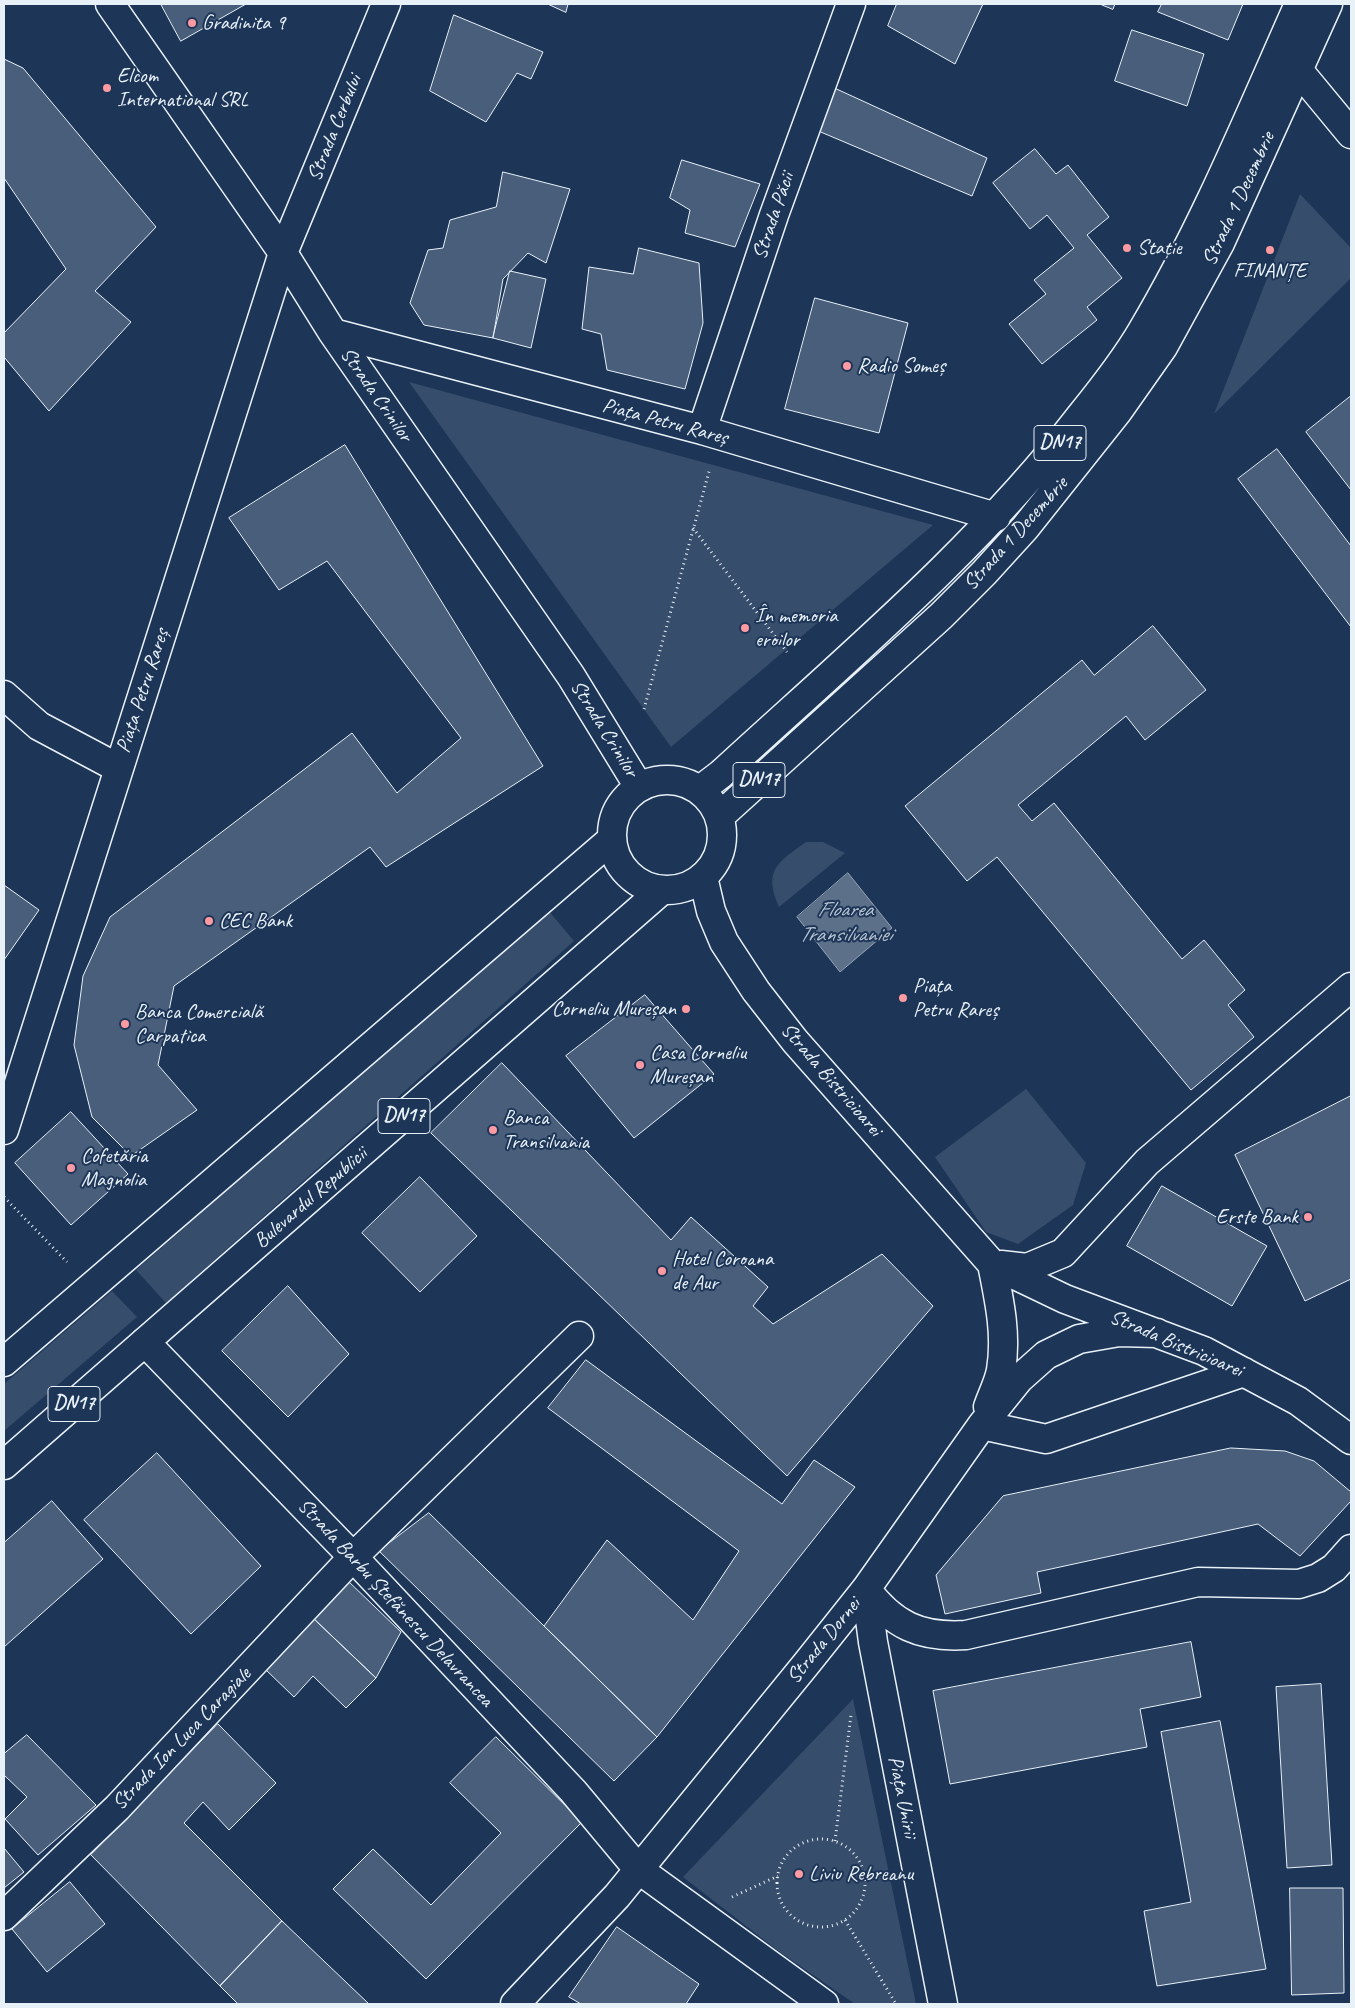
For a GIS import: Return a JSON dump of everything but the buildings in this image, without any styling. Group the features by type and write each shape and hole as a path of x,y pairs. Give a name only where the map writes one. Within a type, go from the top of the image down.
{"street":[{"name":"Strada Crinilor","path":"110,4 283,253 333,333 571,676 640,786"},
{"name":"Strada Cerbului","path":"283,253 386,4"},
{"name":"Strada Păcii","path":"709,433 774,215 851,4"},
{"name":"Strada 1 Decembrie","path":"700,790 722,774 996,517 1059,444 1141,332 1197,230 1299,4"},
{"name":"Strada 1 Decembrie","path":"719,817 941,616 978,579 1025,528 1118,411 1163,347 1220,243 1328,4"},
{"path":"1298,71 1351,134"},
{"name":"Piața Petru Rareș","path":"4,1130 283,253"},
{"name":"Piața Petru Rareș","path":"333,333 709,433 996,517"},
{"path":"4,695 39,726 118,768"},
{"name":"DN17","path":"670,780 686,783 700,790 712,802 719,817 722,833 721,850 714,865 703,877 684,887 662,890 643,885 627,874 617,859 611,840 612,824 617,809 626,797 640,786 654,781 670,780"},
{"path":"4,1362 611,840"},
{"name":"Strada Bistricioarei","path":"703,877 711,911 724,942 756,991 795,1041 992,1264 1065,1299 1204,1351 1298,1401 1350,1437"},
{"name":"Bulevardul Republicii","path":"4,1465 662,890"},
{"path":"1244,1372 1046,1439 982,1425 1001,1371 1003,1343 998,1294 992,1264 1028,1268 1063,1253 1148,1162 1351,987"},
{"name":"Strada Dornei","path":"515,2004 617,1896 866,1588 982,1425 1019,1379 1046,1355 1079,1339 1119,1332 1156,1333"},
{"name":"Strada Ion Luca Caragiale","path":"4,1916 117,1808 353,1557 579,1336"},
{"name":"Strada Barbu Ștefănescu Delavrancea","path":"145,1342 353,1557 572,1791 638,1869"},
{"path":"866,1588 879,1606 896,1620 916,1630 932,1635 966,1635 1198,1582 1299,1584 1318,1578 1334,1568 1351,1549"},
{"name":"Piața Unirii","path":"866,1588 872,1642 943,2004"},
{"path":"638,1869 824,2004"}],"path":[{"path":"644,709 693,528 709,433"},
{"path":"693,528 788,652"},
{"path":"4,1197 72,1267"},
{"path":"834,1841 852,1709"},
{"path":"820,1839 834,1841 852,1852 864,1870 865,1885 863,1898 845,1920 821,1927 800,1921 788,1911 779,1897 778,1876 786,1856 794,1848 806,1842 820,1839"},
{"path":"698,1913 778,1876"},
{"path":"845,1920 896,2004"}],"shaded area":[{"path":"1300,194 1351,248 1351,278 1214,414"},
{"path":"409,382 933,525 671,747"},
{"path":"806,842 823,842 845,853 779,907 772,884 776,868 780,862"},
{"path":"548,910 574,941 166,1303 136,1270"},
{"path":"1026,1089 1086,1163 1073,1205 1018,1244 986,1232 935,1157"},
{"path":"112,1291 137,1317 4,1431 4,1384"},
{"path":"853,1699 916,2004 855,2004 777,1950 683,1877"}],"water":[{"name":"Floarea Transilvaniei","path":"848,873 892,928 840,972 797,917"}],"place":[{"name":"Gradinita 9","path":"192,23"},
{"name":"Elcom International SRL","path":"107,88"},
{"name":"Stație","path":"1127,248"},
{"name":"FINANȚE","path":"1270,250"},
{"name":"Radio Someș","path":"847,366"},
{"name":"În memoria eroilor","path":"745,628"},
{"name":"CEC Bank","path":"209,921"},
{"name":"Piața Petru Rareș","path":"903,998"},
{"name":"Corneliu Mureșan","path":"686,1009"},
{"name":"Banca Comercială Carpatica","path":"125,1024"},
{"name":"Casa Corneliu Mureșan","path":"640,1065"},
{"name":"Banca Transilvania","path":"493,1130"},
{"name":"Cofetăria Magnolia","path":"71,1168"},
{"name":"Erste Bank","path":"1308,1217"},
{"name":"Hotel Coroana de Aur","path":"662,1271"},
{"name":"Liviu Rebreanu","path":"799,1874"}]}
